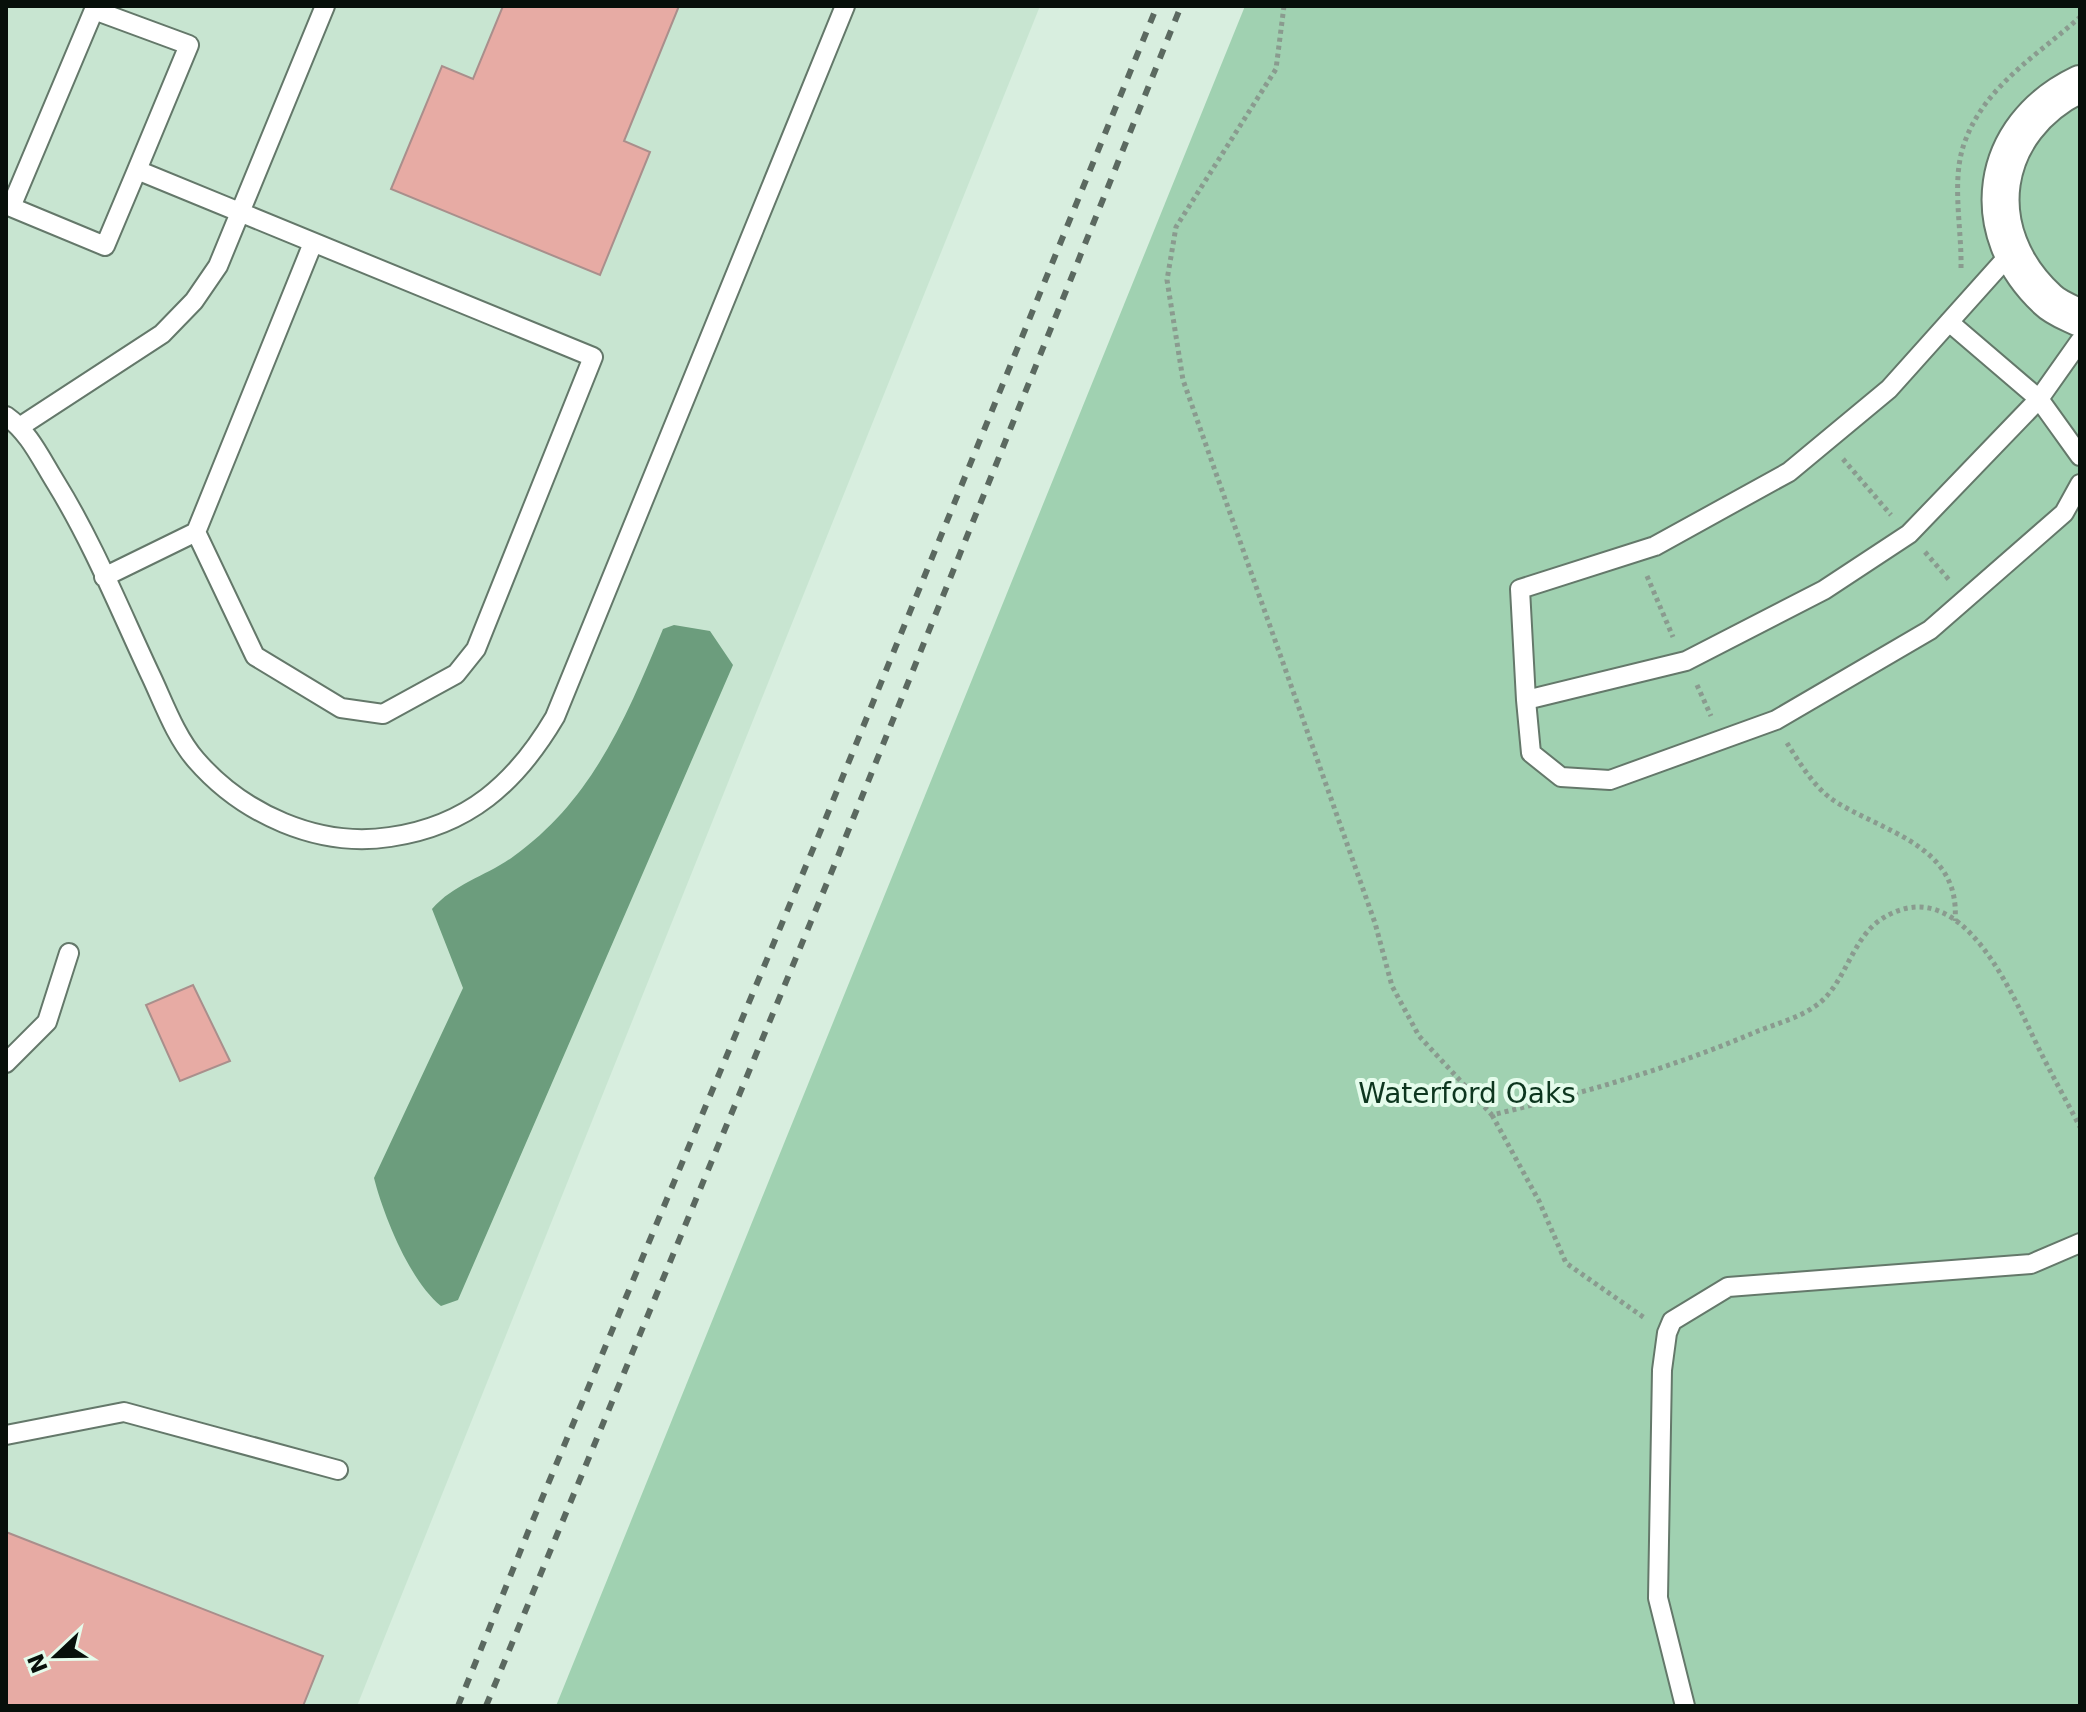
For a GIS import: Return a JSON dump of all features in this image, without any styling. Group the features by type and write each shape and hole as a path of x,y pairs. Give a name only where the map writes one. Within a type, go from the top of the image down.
{"street":[{"path":"2080,84 2036,114 2007,156 1998,207 2010,254 2049,302 2080,318"}],"lane":[{"path":"325,6 218,266 194,301 162,334 13,421 71,507 168,712 194,758 234,796 280,822 328,837 372,840 418,833 459,817 502,788 532,757 555,717 845,6"},
{"path":"94,10 189,45 137,170 105,246 11,207 94,10"},
{"path":"137,170 593,357 476,649 456,674 383,714 341,708 255,656 196,532"},
{"path":"104,577 196,532 313,243"},
{"path":"2010,254 1889,389 1789,472 1655,546 1520,589 1531,753 1561,777 1610,780 1776,720 1930,630 2064,513 2080,484"},
{"path":"1949,322 2039,399 2080,456"},
{"path":"1526,700 1686,661 1824,590 1909,534 2039,399 2080,341"},
{"path":"6,1063 47,1022 69,953"},
{"path":"1685,1706 1658,1598 1662,1370 1667,1333 1672,1321 1728,1287 2031,1264 2080,1243"},
{"path":"6,1435 124,1412 338,1470"}],"path":[{"path":"1284,6 1276,69 1176,227 1167,280 1171,321 1183,380 1375,923 1392,986 1419,1036 1492,1115 1539,1201 1566,1263 1667,1333"},
{"path":"1776,720 1804,769 1832,799 1902,833 1950,876 1956,899 1955,921"},
{"path":"1492,1115 1591,1091 1711,1052 1816,1006 1844,973 1863,938 1878,921 1898,912 1933,911 1955,921 1973,935 2004,975 2080,1127"}],"shaded area":[{"path":"6,6 1040,6 357,1706 6,1706"},
{"path":"674,625 710,631 733,665 458,1300 441,1306 409,1265 384,1211 374,1178 463,988 432,909 461,886 514,856 566,809 605,754 636,693 663,629"}],"green space":[{"name":"Waterford Oaks","path":"1245,6 2080,6 2080,1706 556,1706"}],"building":[{"path":"503,6 679,6 624,141 650,152 600,275 391,189 442,66 473,79"},
{"path":"193,985 230,1061 180,1081 146,1005"},
{"path":"6,1532 323,1656 303,1706 6,1706"}],"railway":[{"path":"458,1706 823,825 1157,6"},
{"path":"486,1706 834,866 1181,6"}]}
